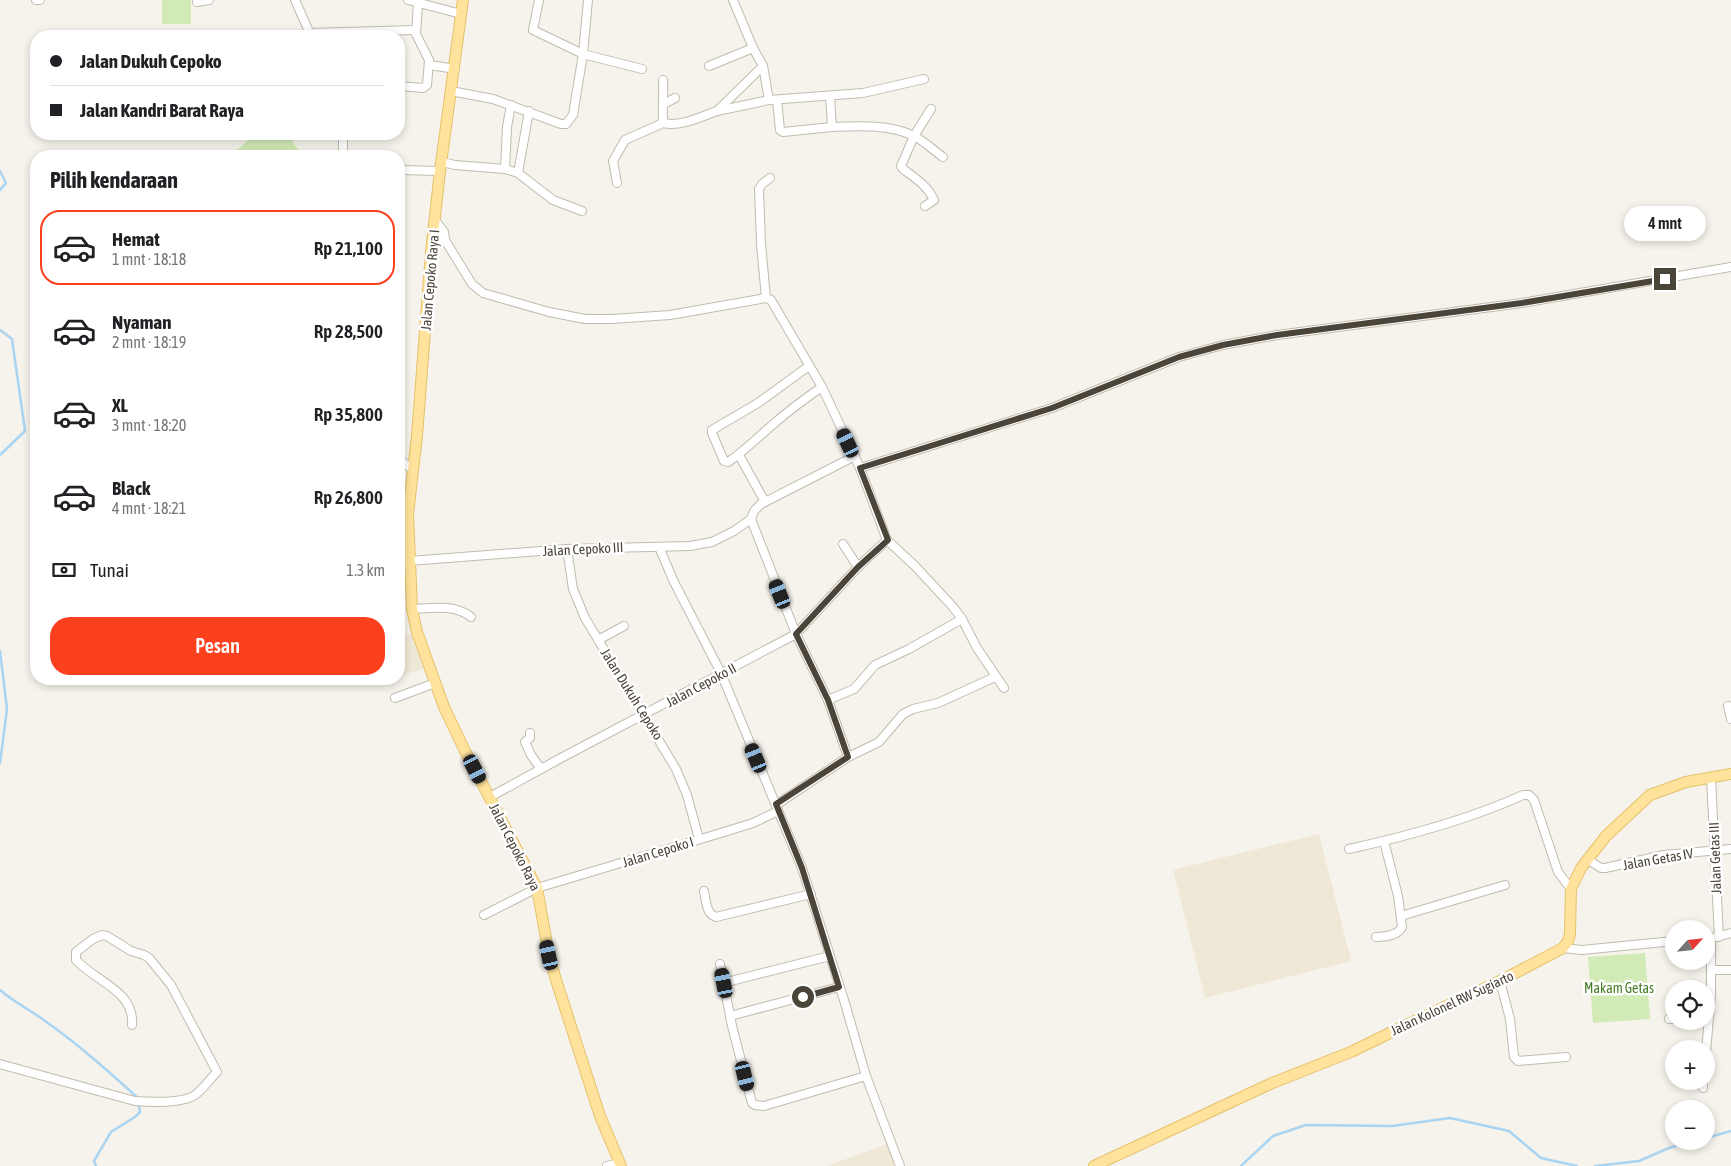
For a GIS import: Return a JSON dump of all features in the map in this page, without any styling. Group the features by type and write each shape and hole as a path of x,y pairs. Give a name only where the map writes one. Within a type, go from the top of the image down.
{"main road":[{"name":"Jalan Cepoko Raya I","path":"405,504 417,436 433,237 463,0"},
{"name":"Jalan Cepoko Raya I","path":"405,529 409,560"},
{"name":"Jalan Cepoko Raya","path":"409,560 412,608 417,632 444,707 537,888 549,955 556,980 602,1122 620,1164"},
{"path":"1563,948 1570,934 1571,889 1577,874 1606,836 1650,794 1678,784 1731,774"},
{"name":"Jalan Kolonel RW Sugiarto","path":"1094,1166 1270,1084 1353,1051 1500,981 1563,948"}],"street":[{"path":"197,2 209,0"},
{"path":"295,0 308,30"},
{"path":"408,0 461,14"},
{"path":"539,0 533,30 583,54 642,69"},
{"path":"451,91 493,99 561,124 569,122 573,116 583,54 588,0"},
{"path":"733,0 753,48 763,66 782,132 861,126 895,129 914,136 943,157"},
{"path":"405,86 423,88 430,66 428,56 418,39 416,30 418,3"},
{"path":"405,30 416,30"},
{"path":"709,66 753,48"},
{"path":"430,66 455,68"},
{"path":"717,111 763,66"},
{"path":"616,183 612,161 625,140 664,123 671,125 679,124 717,111 773,100 863,94 924,79"},
{"path":"663,80 664,104 662,112 664,123"},
{"path":"830,97 832,127"},
{"path":"664,104 675,98"},
{"path":"505,169 507,127 511,105"},
{"path":"925,206 934,200 927,187 901,166 914,136 931,109"},
{"path":"518,173 529,111"},
{"path":"405,170 456,166 505,169 518,173 553,200 582,211"},
{"path":"766,298 761,244 759,189 770,178"},
{"path":"435,220 444,232 445,240 472,284 483,293 548,312 585,319 612,319 670,315 766,298 771,300 822,387 860,468 888,540 953,607 962,619 995,677 1004,688"},
{"path":"433,237 441,241 445,240"},
{"path":"860,468 1052,408 1179,357 1223,345 1277,335 1522,303 1731,267"},
{"path":"809,366 758,403 712,430 724,461 728,462 739,455 805,398 822,387"},
{"path":"739,455 765,502 854,456"},
{"path":"405,464 412,469"},
{"name":"Jalan Cepoko III","path":"409,560 567,549 690,546 712,542 734,531 751,519 754,511 765,502"},
{"path":"751,519 796,634 828,700 848,757"},
{"name":"Jalan Cepoko II","path":"490,797 796,634 858,567 888,540"},
{"path":"843,544 858,567"},
{"path":"659,547 674,582 721,673 802,868 866,1076 900,1166"},
{"name":"Jalan Dukuh Cepoko","path":"567,549 574,589 585,618 676,769 687,794 699,839"},
{"path":"412,608 437,607 456,609 471,617"},
{"path":"828,700 854,689 875,666 962,619"},
{"path":"598,640 624,626"},
{"path":"777,808 848,757 879,742 903,714 938,703 995,677"},
{"path":"396,698 436,684"},
{"path":"1728,706 1731,719"},
{"path":"530,733 531,736 526,741 526,745 541,769"},
{"name":"Jalan Getas III","path":"1711,778 1714,850 1712,920"},
{"path":"1349,849 1461,819 1523,794 1529,795 1534,800 1558,872 1571,889"},
{"name":"Jalan Cepoko I","path":"537,888 753,823 777,808"},
{"path":"1376,937 1384,937 1401,930 1401,916 1384,841"},
{"name":"Jalan Getas IV","path":"1587,859 1601,868 1605,868 1664,855 1731,849"},
{"path":"1401,916 1505,885"},
{"path":"484,915 537,888"},
{"path":"704,891 709,912 712,916 716,917 811,894"},
{"path":"1715,937 1731,933"},
{"path":"0,1064 135,1101 145,1102 188,1098 196,1094 217,1072 171,985 149,958 144,954 131,951 107,936 98,936 76,952 76,960 125,999 131,1009 132,1025"},
{"path":"1563,948 1582,950 1665,942"},
{"path":"724,983 830,956"},
{"path":"720,964 730,1016 752,1103 764,1106 866,1076"},
{"name":"Jalan Getas III","path":"1710,980 1711,970"},
{"path":"1715,970 1731,970"},
{"path":"1500,981 1510,1019 1514,1057 1518,1061 1566,1057"},
{"path":"730,1016 839,987"},
{"path":"607,1166 620,1164"}],"shaded area":[{"path":"414,633 423,669 405,674 405,635"},
{"path":"1319,834 1351,961 1205,998 1173,870"},
{"path":"887,1144 895,1166 827,1166"}],"green space":[{"path":"162,0 191,0 191,24 162,24"},
{"path":"248,140 292,140 298,150 237,150"},
{"name":"Makam Getas","path":"1645,953 1650,1019 1593,1023 1588,957"}],"waterway":[{"path":"0,171 6,183 0,190"},
{"path":"0,330 12,339 25,431 0,455"},
{"path":"0,651 7,709 0,763"},
{"path":"0,990 69,1039 138,1098 140,1112 111,1132 94,1161 96,1166"},
{"path":"1241,1166 1273,1136 1306,1125 1392,1126 1450,1118 1509,1131 1541,1158 1577,1166"},
{"path":"1715,1135 1731,1131"},
{"path":"1595,1166 1639,1161 1665,1150"}],"route":[{"path":"803,997 839,987 802,868 776,804 848,757 828,700 796,634 858,567 888,540 860,468 1052,408 1179,357 1223,345 1277,335 1522,303 1665,279"}]}
